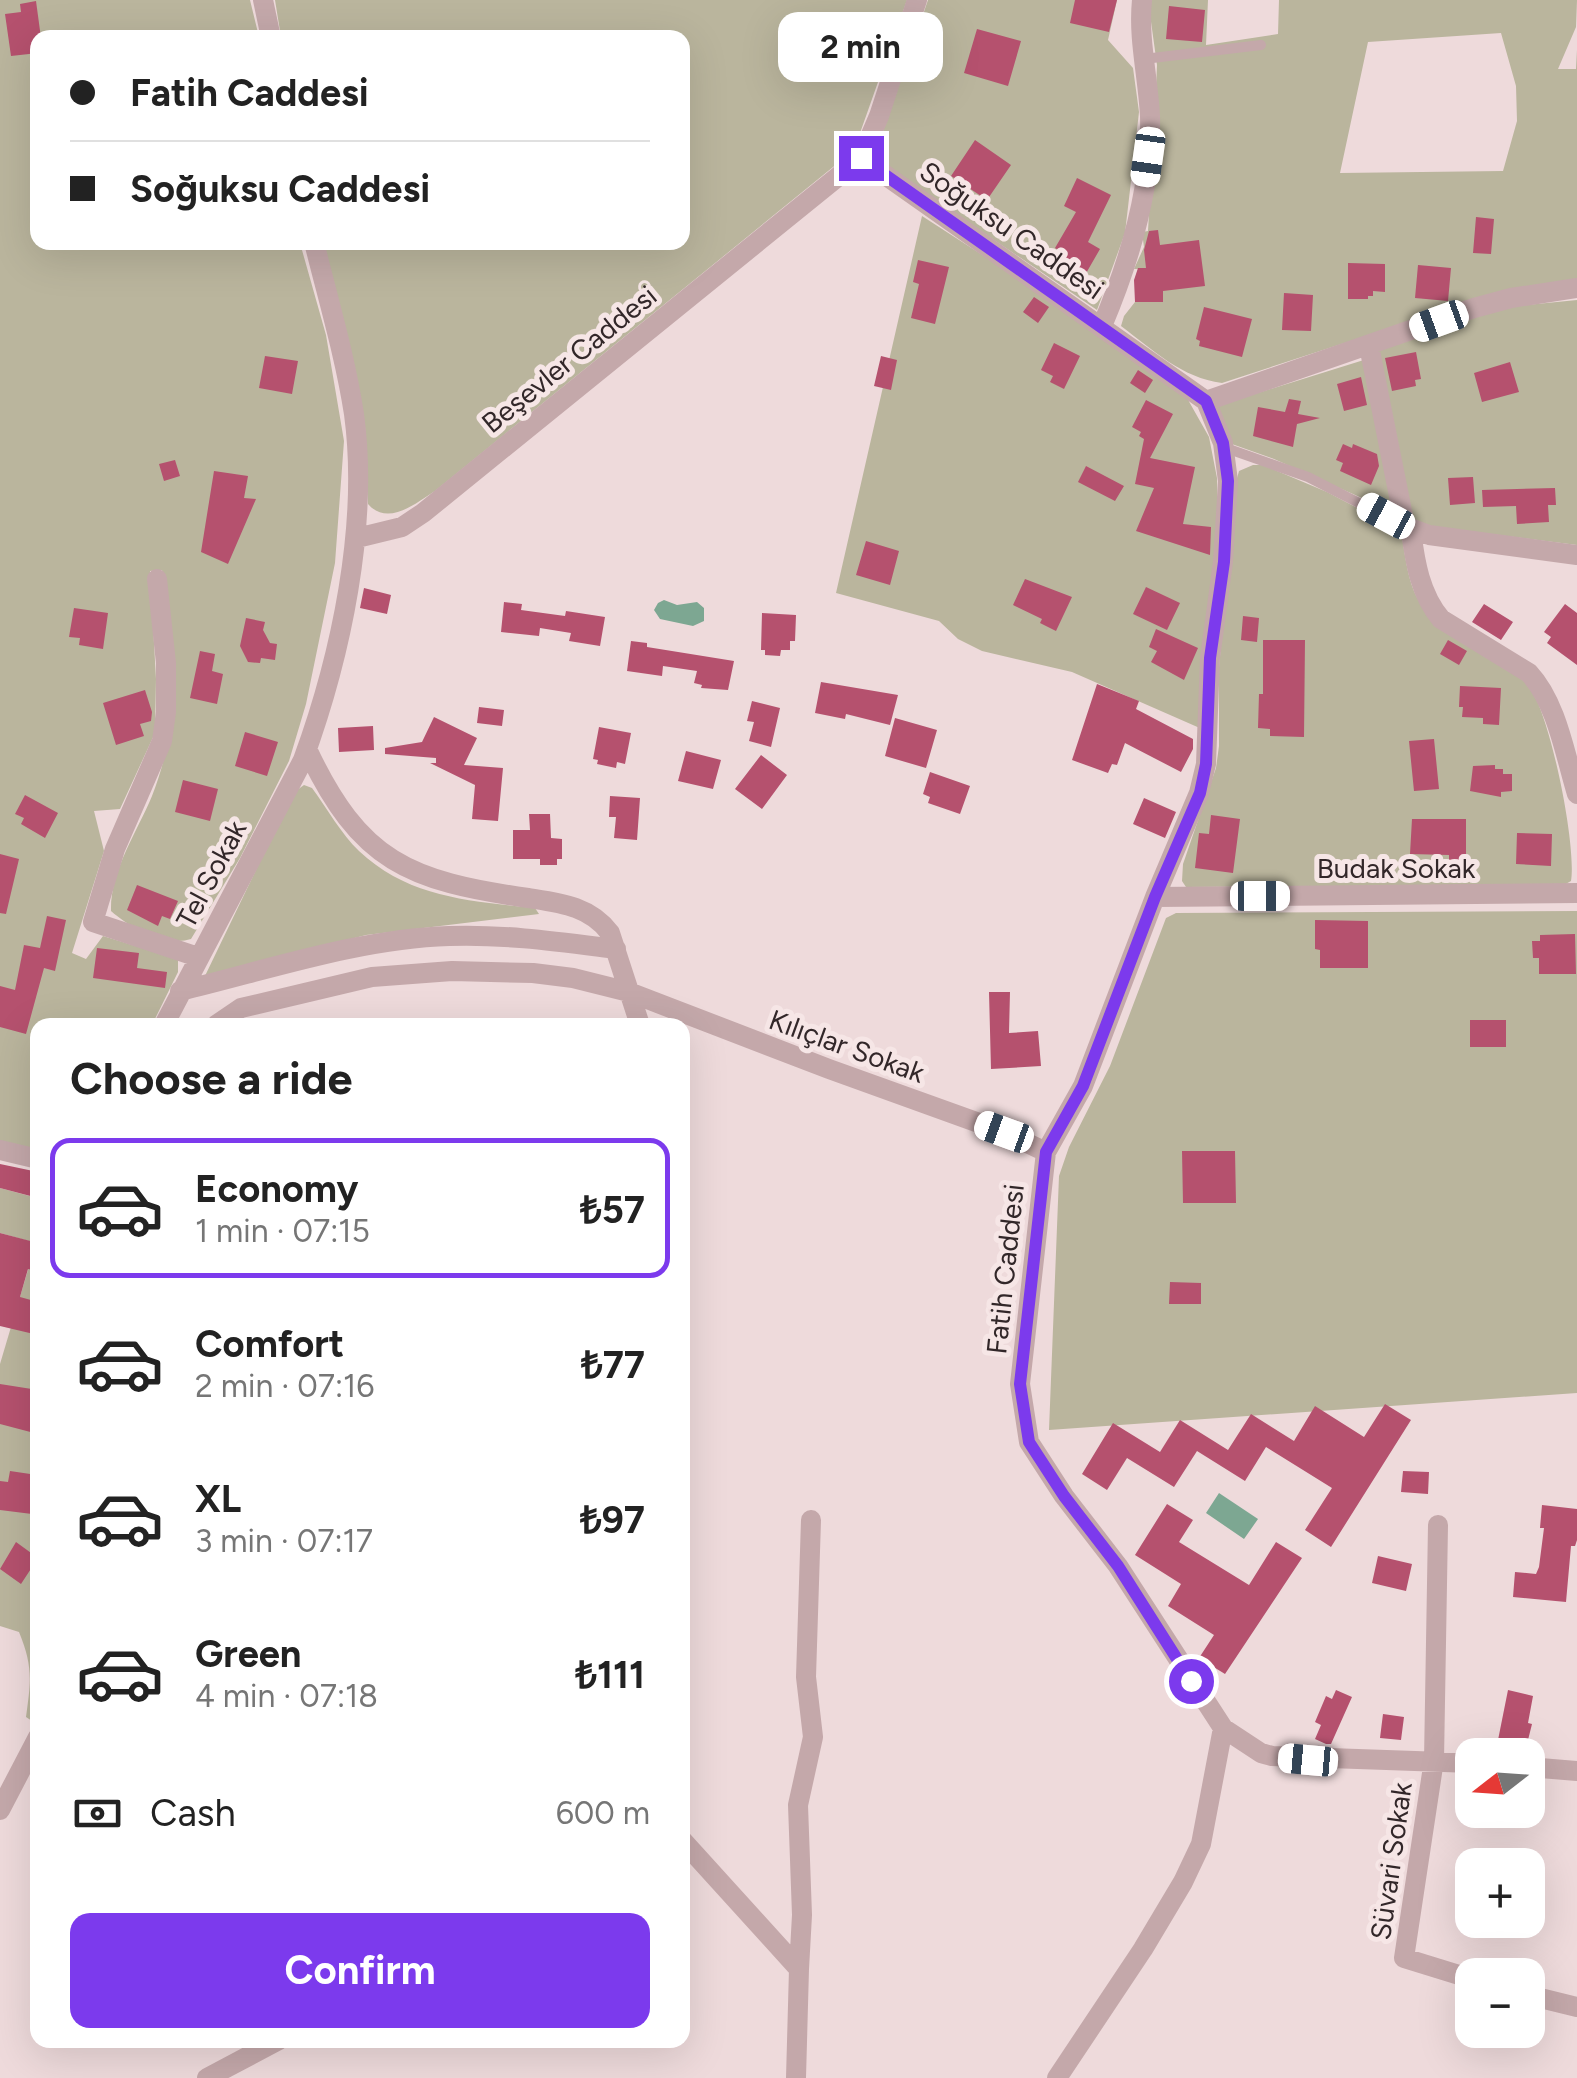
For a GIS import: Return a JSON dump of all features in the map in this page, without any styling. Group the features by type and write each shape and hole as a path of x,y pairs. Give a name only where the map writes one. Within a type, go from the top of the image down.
{"street":[{"path":"263,0 269,30"},
{"path":"861,158 917,0"},
{"path":"1102,326 1123,277 1143,192 1150,118 1140,34 1142,0"},
{"name":"Soğuksu Caddesi","path":"861,158 1206,401"},
{"name":"Beşevler Caddesi","path":"357,538 402,527 423,513 861,158"},
{"name":"Tel Sokak","path":"167,1018 307,749 357,538 354,414 316,250"},
{"path":"1206,401 1510,298 1577,288"},
{"path":"1369,346 1408,529 1428,601 1441,619 1537,682 1546,698 1577,794"},
{"name":"Fatih Caddesi","path":"1206,401 1224,447 1228,481 1224,562 1210,658 1206,764 1200,793 1155,897 1083,1086 1046,1152 1020,1384 1029,1442 1064,1496 1118,1566 1223,1728"},
{"path":"1408,529 1577,555"},
{"path":"157,578 166,663 162,741 115,849 94,922 198,957"},
{"path":"307,749 342,814 385,856 439,882 575,906 602,922 616,949 638,1018"},
{"name":"Budak Sokak","path":"1155,897 1577,894"},
{"path":"180,991 337,952 409,940 513,936 616,949"},
{"name":"Kılıçlar Sokak","path":"226,1018 241,1008 372,977 412,972 532,973 629,992 1004,1132 1046,1152"},
{"path":"0,1150 30,1157"},
{"path":"796,2078 802,1916 798,1805 813,1737 806,1677 810,1520"},
{"path":"1434,1760 1438,1525"},
{"path":"1057,2078 1143,1949 1194,1861 1201,1844 1223,1728 1272,1756 1455,1762"},
{"path":"0,1810 30,1752"},
{"name":"Süvari Sokak","path":"1434,1760 1404,1958 1455,1974"},
{"path":"1545,1769 1577,1771"},
{"path":"690,1849 799,1969"},
{"path":"1545,1999 1577,2007"},
{"path":"207,2078 264,2048"}],"lane":[{"path":"1144,59 1261,45"},
{"path":"1224,447 1308,478 1408,529"}],"shaded area":[{"path":"0,0 250,0 257,30 30,30 30,250 302,250 326,335 344,441 335,563 306,704 289,761 240,858 191,939 181,941 149,934 111,911 115,881 161,768 172,712 174,656 167,599 162,570 150,571 155,733 120,809 94,811 104,851 72,953 86,959 103,936 178,959 178,972 155,1018 30,1018 30,1147 0,1141"},
{"path":"275,0 907,0 854,150 435,491 393,513 376,511 368,504 365,427 325,250 690,250 690,30 280,30"},
{"path":"928,0 1117,0 1108,40 1133,68 1139,112 1125,233 1097,310 884,165 879,143"},
{"path":"1148,0 1208,0 1206,45 1278,34 1279,0 1577,0 1576,27 1558,69 1576,69 1577,50 1577,280 1495,294 1222,383 1181,369 1121,326 1135,302 1163,301 1163,269 1134,269 1144,247 1142,232 1148,231 1157,65","holes":["1501,33 1516,86 1517,121 1503,171 1340,173 1368,42"]},
{"path":"922,216 1038,291 1187,398 1209,437 1217,478 1218,521 1202,729 1072,672 982,651 958,639 939,621 836,593"},
{"path":"1577,300 1577,545 1428,526 1412,518 1377,351 1506,307"},
{"path":"1367,359 1398,514 1229,443 1216,406"},
{"path":"1263,465 1327,492 1401,531 1410,580 1422,605 1523,676 1542,714 1559,776 1570,838 1571,881 1564,885 1186,887 1182,881 1183,864 1216,768 1219,746 1219,667 1236,482 1239,471"},
{"path":"664,600 677,605 697,602 704,608 704,621 693,626 660,619 654,610"},
{"path":"304,785 312,788 359,851 398,879 441,894 535,908 539,914 366,935 204,978 293,793"},
{"path":"1577,911 1577,1393 1049,1430 1059,1176 1069,1147 1110,1066 1166,918 1176,913"},
{"path":"0,1188 30,1196 30,1241 0,1233"},
{"path":"30,1263 30,1674 19,1632 0,1626 0,1364"},
{"path":"1219,1493 1258,1519 1244,1539 1206,1513"},
{"path":"30,1674 30,1720 26,1717"}],"building":[{"path":"1075,0 1117,0 1109,32 1070,23"},
{"path":"36,1 40,30 30,30 30,54 11,56 5,14 21,12 20,4"},
{"path":"1169,6 1205,10 1202,42 1166,39"},
{"path":"977,29 1021,41 1008,86 964,73"},
{"path":"975,140 1011,165 987,200 951,176"},
{"path":"1077,178 1111,195 1088,242 1100,249 1081,282 1055,260 1060,251 1055,248 1076,212 1064,206"},
{"path":"1476,217 1494,219 1491,254 1473,253"},
{"path":"1158,230 1160,245 1199,240 1205,286 1163,291 1163,302 1135,302 1134,280 1138,268 1146,268 1144,250 1149,231"},
{"path":"918,260 949,267 935,324 911,318 919,284 913,282"},
{"path":"1348,263 1385,264 1385,292 1373,291 1368,299 1348,299"},
{"path":"1418,265 1451,268 1448,301 1415,298"},
{"path":"1284,293 1313,295 1311,331 1282,330"},
{"path":"1034,297 1049,307 1038,323 1023,312"},
{"path":"1204,307 1252,319 1242,357 1199,346 1196,339"},
{"path":"1054,343 1080,356 1064,389 1050,382 1053,376 1041,370"},
{"path":"1416,352 1421,379 1415,380 1416,386 1392,391 1385,358"},
{"path":"265,356 298,361 292,394 259,388"},
{"path":"881,356 897,360 891,390 874,386"},
{"path":"1510,362 1519,392 1482,402 1474,373"},
{"path":"1138,370 1153,380 1145,393 1130,383"},
{"path":"1361,377 1367,405 1344,411 1337,384"},
{"path":"1289,399 1301,401 1298,414 1320,418 1297,424 1293,447 1253,436 1258,407 1285,412"},
{"path":"1146,400 1173,414 1150,458 1195,467 1183,524 1211,527 1210,555 1136,531 1154,488 1135,484 1144,439 1132,427"},
{"path":"1343,444 1377,454 1379,466 1371,485 1340,471 1343,463 1336,460"},
{"path":"175,460 180,476 164,481 159,464"},
{"path":"1086,466 1124,486 1115,501 1078,482"},
{"path":"214,471 248,476 244,498 256,499 228,564 201,552"},
{"path":"1473,477 1475,503 1450,505 1448,478"},
{"path":"1555,488 1556,505 1548,505 1549,522 1517,524 1516,506 1483,507 1482,490"},
{"path":"866,541 899,551 890,585 856,575"},
{"path":"1025,579 1072,597 1056,631 1040,623 1042,619 1013,605"},
{"path":"1146,587 1180,603 1167,630 1133,614"},
{"path":"364,588 391,595 387,614 360,608"},
{"path":"504,602 522,604 521,610 605,617 600,646 569,641 571,633 540,628 539,636 501,632"},
{"path":"1484,604 1513,622 1501,640 1472,622"},
{"path":"1565,604 1577,613 1577,665 1547,643 1551,637 1544,632"},
{"path":"74,608 108,613 103,649 79,645 80,638 69,637"},
{"path":"762,613 796,615 795,641 790,641 790,650 781,650 780,656 765,655 765,650 761,650"},
{"path":"1243,616 1259,618 1257,642 1241,640"},
{"path":"246,618 265,622 263,630 270,643 277,644 275,660 261,658 260,663 248,662 240,646"},
{"path":"1156,629 1198,648 1184,680 1151,662 1157,651 1149,647"},
{"path":"1263,640 1305,640 1304,737 1270,736 1270,729 1258,728 1259,694 1263,694"},
{"path":"1448,640 1467,651 1459,665 1440,654"},
{"path":"631,641 734,661 728,690 701,688 702,685 694,683 697,671 663,666 662,676 627,671"},
{"path":"200,651 215,654 212,671 223,674 217,704 190,698"},
{"path":"821,682 898,695 890,725 846,714 845,719 815,713"},
{"path":"1097,684 1139,701 1136,709 1193,739 1193,749 1181,772 1125,743 1117,765 1112,764 1108,773 1072,760"},
{"path":"1460,686 1501,688 1499,725 1483,724 1483,718 1462,717"},
{"path":"145,690 152,712 151,721 140,724 144,736 116,745 103,703"},
{"path":"752,701 780,708 771,747 749,741 754,722 747,721"},
{"path":"479,707 504,710 502,726 477,723"},
{"path":"434,717 477,738 464,765 503,768 498,821 472,819 475,785 430,763 436,763 436,758 385,754 385,748 422,742"},
{"path":"895,718 937,730 926,768 885,756"},
{"path":"373,726 374,750 339,752 338,728"},
{"path":"599,727 631,733 625,764 617,762 616,768 597,764 598,760 593,759"},
{"path":"245,732 278,742 267,776 235,766"},
{"path":"1434,739 1439,789 1414,791 1409,741"},
{"path":"686,751 721,760 713,789 678,781"},
{"path":"761,755 787,775 762,809 735,789"},
{"path":"1495,765 1495,769 1503,769 1503,774 1512,774 1512,791 1501,792 1501,797 1470,791 1473,766"},
{"path":"930,772 970,786 960,814 928,803 930,797 923,794"},
{"path":"183,780 218,789 210,821 175,812"},
{"path":"25,795 58,813 45,838 21,824 24,818 15,814"},
{"path":"610,796 640,798 637,840 614,838 616,817 609,817"},
{"path":"1144,798 1176,812 1165,838 1133,824"},
{"path":"529,814 550,814 551,838 562,839 562,859 557,859 557,865 540,865 540,859 513,859 513,830 530,830"},
{"path":"1211,815 1240,819 1233,873 1195,868 1199,833 1209,834"},
{"path":"1412,819 1466,819 1466,875 1449,875 1449,855 1410,854"},
{"path":"1517,833 1552,834 1551,866 1516,864"},
{"path":"0,854 19,859 6,914 0,913"},
{"path":"137,885 178,901 170,919 162,916 158,926 127,910"},
{"path":"47,916 66,920 55,971 44,968 26,1034 0,1027 0,986 15,990 24,945 40,948"},
{"path":"1315,920 1368,921 1368,968 1320,968 1320,950 1315,949"},
{"path":"1575,934 1576,974 1539,974 1539,958 1533,958 1532,941 1540,941 1540,935"},
{"path":"97,948 139,953 137,968 167,972 165,988 93,978"},
{"path":"989,992 1010,992 1009,1033 1038,1031 1041,1066 991,1069"},
{"path":"1470,1020 1506,1020 1506,1047 1470,1047"},
{"path":"1182,1151 1235,1151 1236,1203 1183,1203"},
{"path":"0,1164 30,1170 30,1196 0,1188"},
{"path":"0,1233 30,1241 30,1269 20,1297 30,1300 30,1333 0,1326"},
{"path":"1170,1282 1201,1283 1201,1304 1169,1304"},
{"path":"0,1384 30,1389 30,1432 0,1424"},
{"path":"1385,1404 1411,1420 1331,1547 1305,1530 1332,1488 1266,1447 1245,1481 1197,1451 1174,1487 1127,1458 1107,1490 1082,1474 1113,1423 1160,1452 1180,1420 1228,1450 1251,1414 1294,1441 1315,1406 1364,1437"},
{"path":"10,1471 30,1474 30,1514 0,1510 0,1481 8,1482"},
{"path":"1403,1471 1429,1472 1428,1494 1401,1492"},
{"path":"1167,1504 1193,1520 1179,1542 1249,1585 1276,1542 1302,1558 1225,1674 1199,1658 1214,1635 1168,1606 1181,1584 1135,1555"},
{"path":"1542,1505 1577,1509 1577,1540 1571,1546 1566,1602 1513,1597 1515,1572 1536,1574 1539,1567 1544,1528 1540,1528"},
{"path":"16,1542 30,1552 30,1570 21,1584 0,1569"},
{"path":"1378,1556 1412,1564 1406,1591 1372,1583"},
{"path":"1336,1690 1352,1697 1331,1744 1326,1744 1315,1739 1321,1725 1315,1722 1326,1696 1332,1699"},
{"path":"1508,1690 1533,1696 1528,1738 1498,1738"},
{"path":"1383,1714 1404,1717 1401,1740 1380,1738"}],"route":[{"path":"861,158 1206,401 1223,443 1228,481 1224,562 1210,658 1209,740 1200,793 1155,897 1083,1086 1046,1152 1020,1384 1029,1442 1064,1496 1118,1566 1191,1681"}]}
